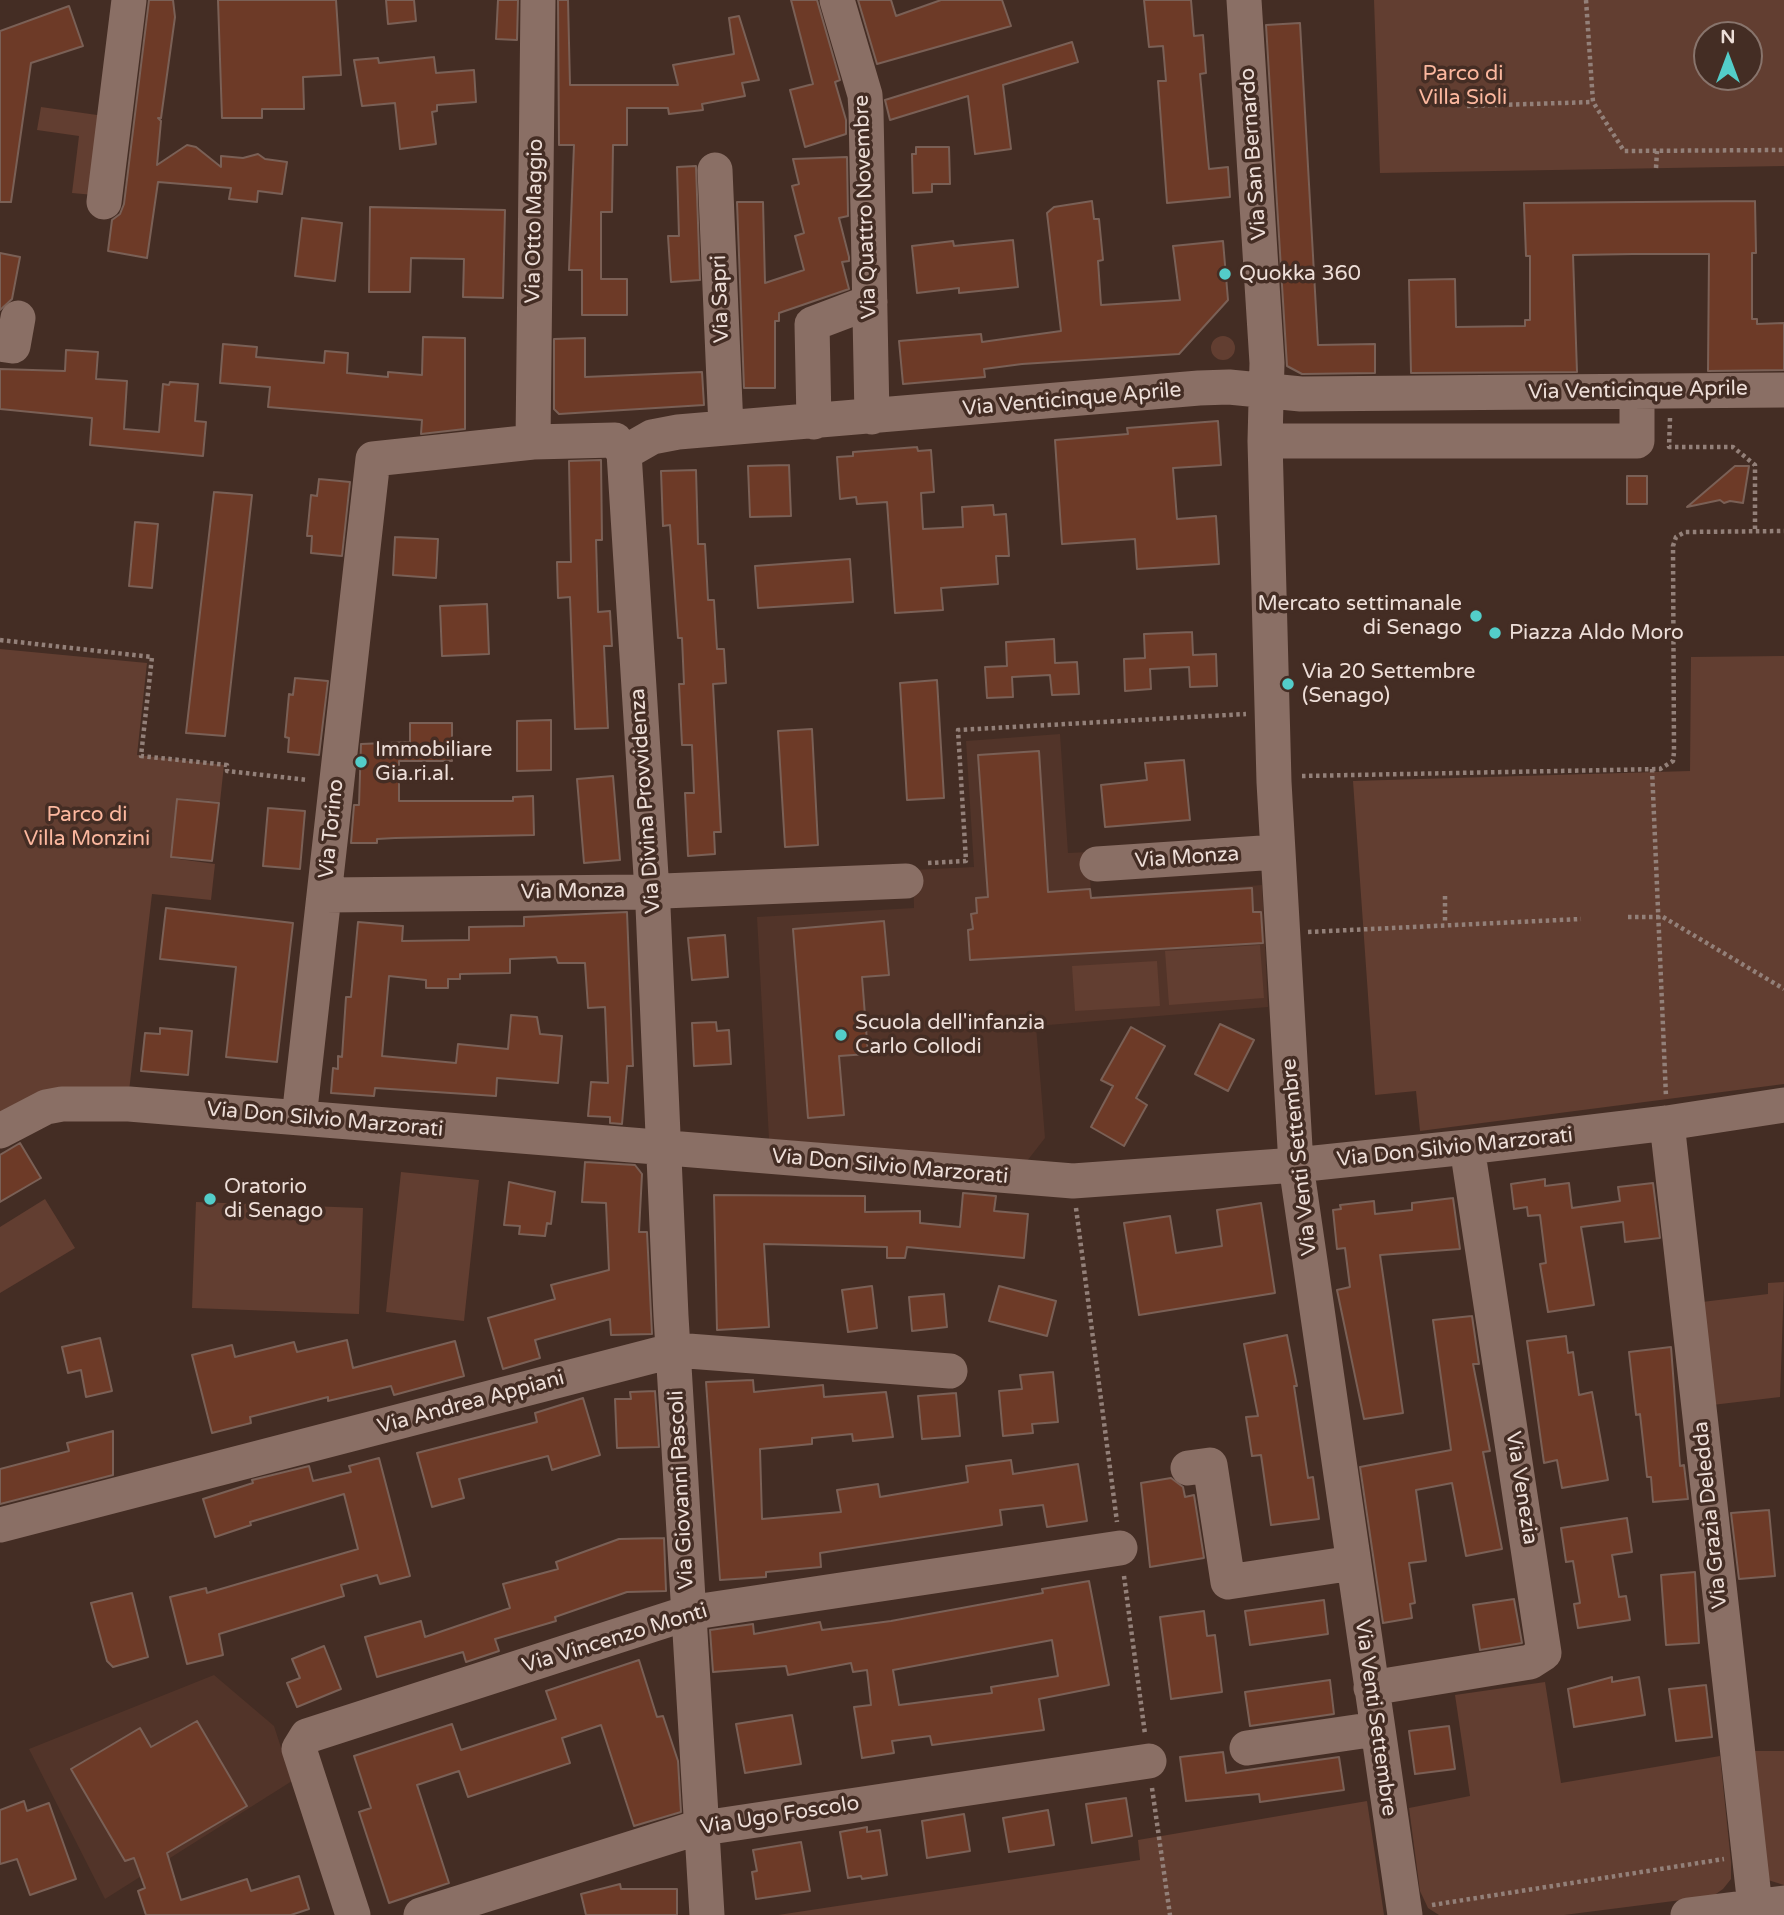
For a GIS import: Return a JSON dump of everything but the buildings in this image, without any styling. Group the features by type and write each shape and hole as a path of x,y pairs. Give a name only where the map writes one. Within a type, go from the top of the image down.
{"street":[{"path":"104,202 130,0"},
{"name":"Via Otto Maggio","path":"533,442 538,0"},
{"name":"Via Quattro Novembre","path":"837,0 865,94 872,417"},
{"name":"Via San Bernardo","path":"1244,0 1266,392"},
{"name":"Via Sapri","path":"715,170 726,428"},
{"path":"814,422 812,324 870,302"},
{"name":"Via Venticinque Aprile","path":"624,453 652,437 726,428 1199,388 1229,387 1266,392 1784,390"},
{"name":"Via Venti Settembre","path":"1266,392 1265,442 1277,852 1296,1165 1376,1729 1414,1910"},
{"path":"1265,442 1637,442 1637,392"},
{"path":"1784,403 1784,415"},
{"path":"533,442 609,439 620,443 624,453"},
{"name":"Via Torino","path":"299,1118 374,458 533,442"},
{"name":"Via Divina Provvidenza","path":"624,453 665,1148"},
{"name":"Via Monza","path":"1097,864 1277,852"},
{"name":"Via Monza","path":"325,895 651,891 906,881"},
{"name":"Via Don Silvio Marzorati","path":"0,1131 33,1112 62,1104 130,1104 1073,1181 1296,1165 1467,1147 1667,1123 1784,1105"},
{"name":"Via Grazia Deledda","path":"1667,1123 1749,1856 1770,1905"},
{"name":"Via Venezia","path":"1371,1688 1530,1662 1544,1653 1467,1147"},
{"name":"Via Giovanni Pascoli","path":"665,1148 688,1613 707,1915"},
{"name":"Via Andrea Appiani","path":"0,1525 675,1350 950,1370"},
{"path":"1188,1468 1210,1465 1227,1582 1353,1563"},
{"name":"Via Vincenzo Monti","path":"353,1915 299,1749 303,1739 688,1613 1120,1548"},
{"path":"1247,1748 1376,1729"},
{"name":"Via Ugo Foscolo","path":"421,1915 702,1828 1149,1761"},
{"path":"1688,1915 1770,1905"}],"path":[{"path":"1586,0 1593,102 1624,151 1784,150"},
{"path":"1467,106 1593,102"},
{"path":"1656,168 1657,151"},
{"path":"1670,412 1669,447 1734,446 1755,465 1755,532"},
{"path":"1291,771 1302,776 1660,769 1673,761 1674,752 1673,546 1676,537 1685,532 1784,531"},
{"path":"0,640 152,657 141,756 228,765 227,771 337,783"},
{"path":"906,881 905,864 966,860 958,730 1254,714"},
{"path":"1652,769 1667,1123"},
{"path":"1445,896 1445,924"},
{"path":"1628,917 1663,917 1784,989"},
{"path":"1301,932 1581,919"},
{"path":"1414,1910 1749,1856"}],"shaded area":[{"path":"1060,734 1068,853 1089,852 1091,898 1262,885 1268,1007 1036,1026 1045,1138 1027,1161 769,1139 757,917 914,908 913,870 974,867 966,741"},
{"path":"214,1675 274,1726 292,1781 105,1899 29,1749"}],"green space":[{"name":"Parco di Villa Sioli","path":"1374,0 1784,0 1784,166 1380,173"},
{"path":"41,107 104,116 94,195 72,193 79,136 37,130"},
{"path":"1223,336 1232,339 1235,348 1232,357 1223,360 1214,357 1211,348 1214,339"},
{"name":"Parco di Villa Monzini","path":"0,649 147,663 137,755 224,765 220,802 178,798 171,858 215,864 211,900 152,894 129,1091 0,1118"},
{"path":"1784,656 1784,1084 1420,1131 1416,1091 1375,1095 1353,781 1690,771 1691,657"},
{"path":"1260,945 1264,998 1169,1005 1165,951"},
{"path":"1157,961 1160,1006 1075,1011 1072,966"},
{"path":"401,1172 479,1180 464,1321 386,1312"},
{"path":"45,1199 75,1248 0,1293 0,1227"},
{"path":"196,1202 363,1208 359,1314 192,1308"},
{"path":"1784,1282 1780,1397 1712,1405 1702,1302 1768,1294 1768,1283"},
{"path":"1545,1682 1561,1783 1720,1756 1731,1862 1731,1879 1723,1889 1713,1896 1564,1915 1439,1915 1428,1908 1420,1891 1409,1808 1470,1796 1455,1695"},
{"path":"1749,1751 1784,1751 1784,1885 1768,1880"},
{"path":"1367,1801 1384,1915 778,1915 1140,1860 1138,1840"}],"place":[{"name":"Quokka 360","path":"1225,274"},
{"name":"Mercato settimanale di Senago","path":"1476,616"},
{"name":"Piazza Aldo Moro","path":"1495,633"},
{"name":"Via 20 Settembre (Senago)","path":"1288,684"},
{"name":"Immobiliare Gia.ri.al.","path":"361,762"},
{"name":"Scuola dell'infanzia Carlo Collodi","path":"841,1035"},
{"name":"Oratorio di Senago","path":"210,1199"}]}
